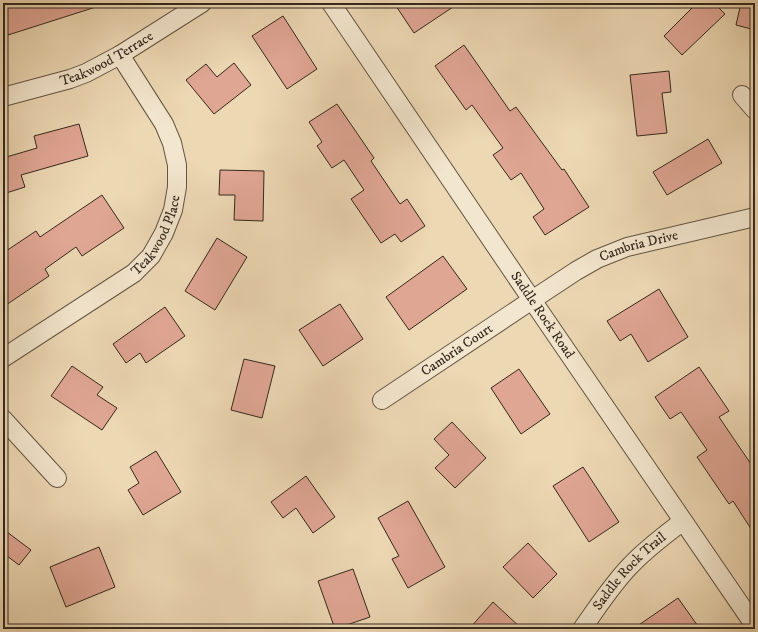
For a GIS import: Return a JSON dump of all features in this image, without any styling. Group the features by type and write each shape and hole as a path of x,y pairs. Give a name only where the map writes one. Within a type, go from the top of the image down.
{"street":[{"name":"Teakwood Terrace","path":"3,97 81,75 120,55 202,3"},
{"name":"Saddle Rock Road","path":"331,3 755,626"},
{"name":"Teakwood Place","path":"3,358 134,273 151,256 164,233 171,216 177,187 177,165 172,143 164,124 120,55"},
{"path":"742,95 755,110"},
{"name":"Cambria Drive","path":"532,300 597,259 626,247 755,217"},
{"name":"Cambria Court","path":"382,400 532,300"},
{"path":"3,419 57,478"},
{"name":"Saddle Rock Trail","path":"582,629 630,565 651,546 683,521"}],"building":[{"path":"3,3 98,3 99,6 8,35 3,19"},
{"path":"394,3 459,3 414,33"},
{"path":"697,3 714,3 725,14 682,55 664,36"},
{"path":"741,3 755,3 755,30 736,25"},
{"path":"283,16 317,69 287,89 252,36"},
{"path":"464,45 510,111 516,107 562,170 564,169 589,207 545,235 533,217 544,209 521,173 511,180 493,155 503,148 472,105 466,110 435,66"},
{"path":"234,63 251,85 214,114 186,80 206,64 217,77"},
{"path":"669,71 671,92 662,93 667,133 637,136 630,75"},
{"path":"337,104 374,158 371,161 400,204 407,199 425,226 401,242 395,234 381,243 351,199 364,190 344,160 332,168 317,146 322,142 309,122"},
{"path":"79,124 88,156 21,175 25,187 3,194 3,158 37,148 34,136"},
{"path":"708,139 722,163 667,195 653,172"},
{"path":"220,170 264,171 263,221 234,220 235,195 219,195"},
{"path":"102,195 124,228 82,256 76,247 45,269 49,276 3,307 3,253 36,231 40,237"},
{"path":"217,238 247,257 215,310 185,291"},
{"path":"443,256 467,289 409,330 386,297"},
{"path":"659,289 688,337 648,362 631,334 620,341 607,321"},
{"path":"340,304 363,339 323,366 299,330"},
{"path":"165,307 185,336 146,363 140,353 126,363 113,344"},
{"path":"244,359 275,366 262,418 231,410"},
{"path":"72,366 103,387 97,395 117,408 102,430 51,396"},
{"path":"699,367 729,411 719,417 755,470 755,535 733,501 729,504 697,457 707,450 681,412 670,419 655,397"},
{"path":"519,369 550,414 521,434 491,388"},
{"path":"452,422 486,458 455,488 435,468 449,455 434,439"},
{"path":"156,451 181,492 143,515 128,490 139,483 130,467"},
{"path":"583,467 619,522 589,542 553,486"},
{"path":"306,476 335,517 313,533 296,508 283,518 271,502"},
{"path":"408,501 445,567 408,588 392,559 399,556 378,518"},
{"path":"3,529 31,550 19,565 3,553"},
{"path":"528,543 557,574 533,598 503,567"},
{"path":"99,547 115,587 66,607 50,567"},
{"path":"353,569 370,617 335,629 318,581"},
{"path":"678,598 700,629 633,629"},
{"path":"493,602 522,629 469,629"}]}
